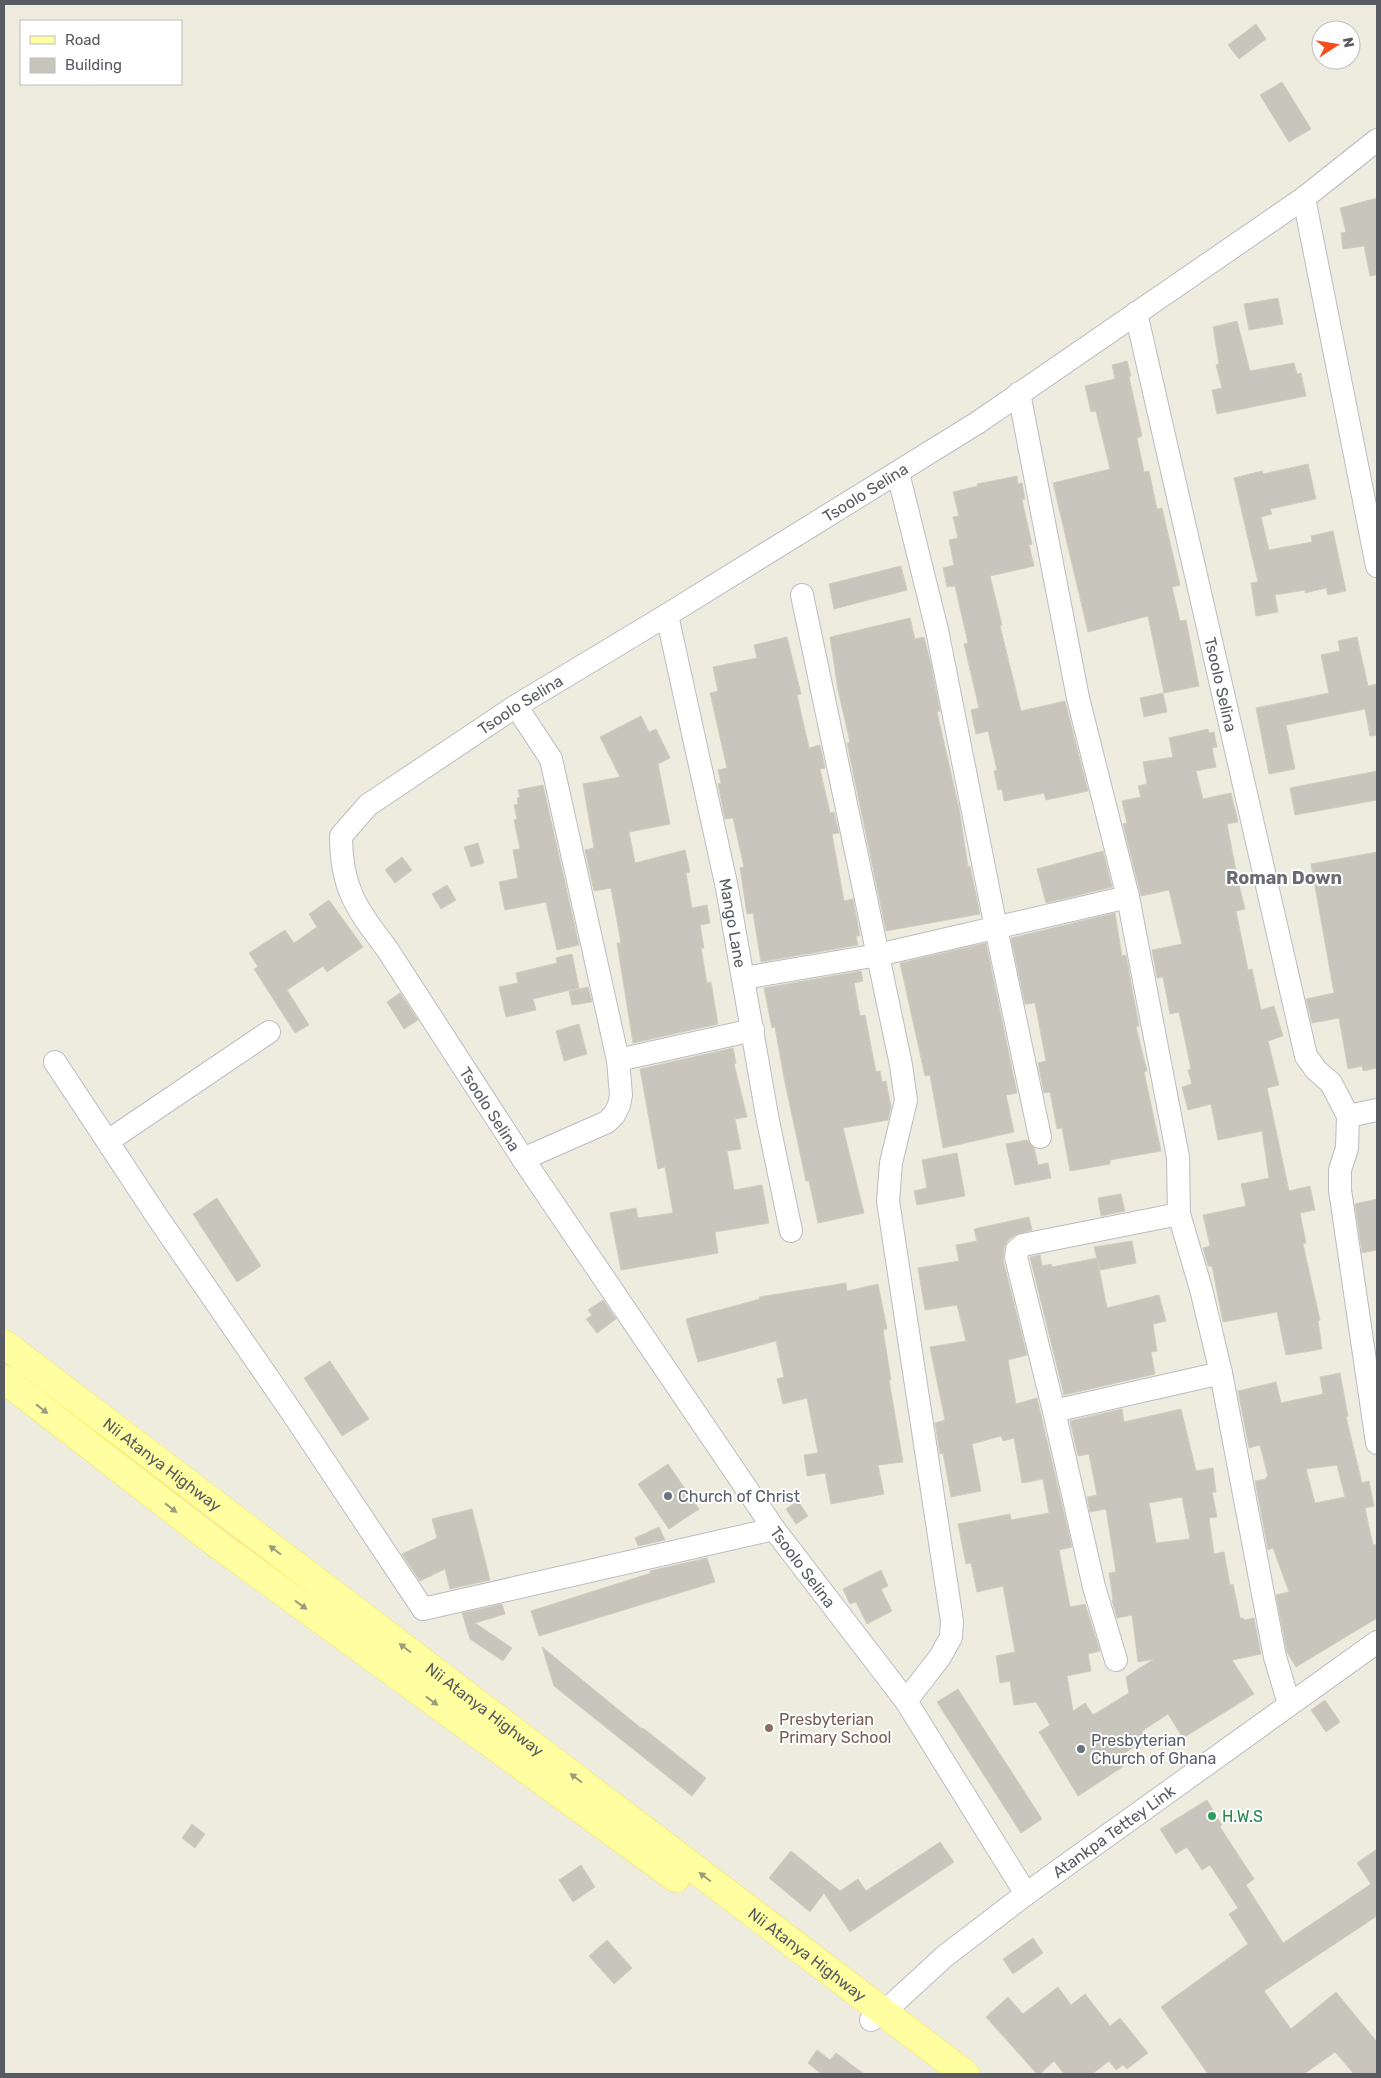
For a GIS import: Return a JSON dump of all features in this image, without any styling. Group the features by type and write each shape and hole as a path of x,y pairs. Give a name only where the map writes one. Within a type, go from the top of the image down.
{"main road":[{"name":"Nii Atanya Highway","path":"4,1344 417,1657 877,2017 965,2074"},
{"path":"4,1379 216,1543 877,2017 944,2074"}],"street":[{"path":"1136,313 1304,198 1377,140"},
{"path":"1304,198 1377,566"},
{"name":"Tsoolo Selina","path":"1026,1894 906,1701 774,1529 523,1159 365,919 348,888 343,871 341,836 349,824 368,805 516,706 977,423 1136,313 1306,1056 1316,1070 1331,1083 1348,1116"},
{"path":"1019,393 1078,698 1128,897 1178,1157 1179,1214 1201,1289 1220,1374 1275,1657 1289,1704"},
{"path":"898,473 937,630 1040,1138"},
{"path":"802,595 901,1065 906,1100 891,1163 888,1200 952,1621 951,1637 940,1657 906,1701"},
{"name":"Mango Lane","path":"667,615 728,888 768,1122 791,1231"},
{"path":"516,706 551,759 618,1060 621,1095 614,1115 607,1122 523,1159"},
{"path":"744,978 878,955 1128,897"},
{"path":"618,1060 753,1030"},
{"path":"108,1141 269,1032"},
{"path":"55,1062 163,1226 293,1414 423,1609 774,1529"},
{"path":"1377,1110 1348,1116 1347,1148 1340,1170 1340,1190 1377,1443"},
{"path":"1116,1660 1094,1587 1054,1411 1016,1257 1017,1250 1023,1245 1179,1214"},
{"path":"1054,1411 1220,1374"},
{"name":"Atankpa Tettey Link","path":"877,2017 945,1956 1026,1894 1377,1642"}],"building":[{"path":"1256,24 1266,39 1239,59 1228,45"},
{"path":"1282,82 1311,129 1289,142 1260,95"},
{"path":"1377,198 1377,275 1370,276 1364,246 1343,249 1341,233 1346,232 1340,208"},
{"path":"1278,298 1283,324 1249,330 1244,304"},
{"path":"1237,321 1250,371 1294,363 1297,374 1301,373 1306,396 1217,414 1212,390 1222,388 1216,365 1219,364 1213,327"},
{"path":"1127,361 1142,436 1137,438 1144,472 1149,471 1157,509 1162,508 1180,585 1172,587 1180,621 1186,620 1199,686 1164,693 1148,616 1088,632 1053,483 1110,469 1096,411 1091,412 1085,386 1115,379 1112,365"},
{"path":"1308,464 1316,499 1270,509 1272,514 1261,517 1269,550 1312,542 1311,536 1333,531 1346,591 1328,595 1326,588 1305,593 1305,590 1275,595 1278,612 1256,616 1251,583 1258,582 1234,478 1262,471 1263,474"},
{"path":"1017,476 1018,484 1022,483 1025,499 1022,500 1032,544 1029,545 1034,566 990,576 1002,625 1000,626 1021,711 1065,701 1088,791 1046,800 1044,793 1004,801 1002,789 998,790 994,771 997,770 988,731 976,734 971,710 979,708 964,644 968,643 955,586 947,587 943,568 954,565 949,540 958,538 953,517 959,516 953,492 978,486 977,484"},
{"path":"901,566 907,590 834,609 829,584"},
{"path":"910,618 915,639 924,637 931,665 940,711 937,712 959,808 968,867 970,866 980,914 886,931 847,743 850,742 838,690 830,637"},
{"path":"787,637 801,694 797,695 809,748 820,745 825,768 820,769 830,813 834,812 839,833 832,834 844,901 853,899 860,936 856,936 858,945 761,962 753,913 747,914 740,868 744,867 733,818 725,819 718,784 721,783 718,770 727,768 710,693 718,691 713,667 757,658 754,645"},
{"path":"1357,637 1368,686 1377,684 1377,735 1370,736 1365,709 1286,725 1295,769 1269,774 1256,708 1329,693 1321,655 1340,651 1338,641"},
{"path":"1163,693 1167,712 1144,717 1140,698"},
{"path":"641,716 649,732 656,729 670,758 658,764 670,824 629,832 635,863 685,850 690,872 686,873 692,908 707,905 710,923 700,925 704,948 701,948 707,983 711,982 718,1024 633,1043 617,943 621,943 611,888 594,891 585,850 594,848 583,784 620,777 600,737"},
{"path":"1208,729 1209,733 1214,732 1217,747 1212,748 1216,767 1196,771 1203,799 1231,793 1238,822 1227,824 1245,909 1236,911 1248,970 1252,969 1261,1010 1274,1006 1283,1036 1268,1041 1279,1085 1267,1088 1289,1191 1310,1186 1315,1210 1300,1213 1306,1243 1303,1244 1320,1320 1318,1321 1322,1349 1286,1355 1277,1312 1223,1322 1212,1266 1208,1266 1203,1248 1210,1246 1203,1215 1246,1206 1241,1184 1269,1178 1262,1131 1218,1140 1211,1104 1188,1110 1182,1087 1192,1084 1188,1070 1191,1069 1179,1012 1170,1014 1163,977 1157,978 1152,950 1182,944 1169,890 1141,896 1123,824 1127,823 1122,801 1141,797 1138,786 1147,784 1143,762 1173,757 1169,738"},
{"path":"1377,771 1377,800 1295,815 1290,788"},
{"path":"543,785 579,945 557,950 546,902 505,910 499,882 518,878 513,850 520,849 514,820 517,819 514,805 518,804 517,798 520,797 518,790"},
{"path":"478,843 484,863 471,867 464,847"},
{"path":"1103,851 1112,887 1046,903 1037,869"},
{"path":"1377,852 1377,1068 1363,1071 1362,1066 1348,1069 1339,1018 1312,1023 1306,999 1334,993 1311,864"},
{"path":"402,857 412,870 395,883 385,870"},
{"path":"447,885 456,900 441,909 432,894"},
{"path":"329,900 363,947 327,972 323,966 287,990 309,1025 295,1033 254,969 258,967 249,953 285,930 294,943 317,927 309,914"},
{"path":"1115,913 1122,956 1126,955 1139,1026 1136,1027 1147,1071 1144,1072 1161,1151 1110,1160 1110,1164 1070,1171 1062,1128 1057,1129 1050,1092 1044,1093 1038,1063 1046,1061 1035,1003 1025,1004 1011,938"},
{"path":"986,943 1017,1093 1006,1095 1014,1132 943,1148 930,1075 925,1076 900,963"},
{"path":"572,954 579,988 533,999 536,1010 506,1017 499,987 518,983 516,973 557,963 556,958"},
{"path":"861,971 863,981 854,983 860,1016 865,1015 876,1072 880,1071 882,1082 886,1081 891,1107 888,1120 843,1128 864,1213 818,1223 809,1181 806,1181 775,1027 772,1028 764,988"},
{"path":"588,987 592,1002 572,1005 569,991"},
{"path":"400,993 418,1020 404,1029 387,1002"},
{"path":"579,1024 587,1054 564,1061 556,1031"},
{"path":"733,1048 736,1063 734,1064 747,1117 735,1119 741,1149 727,1151 734,1190 762,1185 769,1223 715,1232 718,1253 621,1270 610,1213 636,1208 638,1218 673,1213 665,1167 658,1169 640,1069"},
{"path":"1027,1140 1034,1148 1038,1165 1048,1163 1051,1178 1015,1185 1006,1144"},
{"path":"957,1153 965,1196 917,1205 914,1191 927,1188 922,1160"},
{"path":"1121,1194 1125,1211 1101,1216 1098,1198"},
{"path":"217,1198 261,1266 237,1282 193,1214"},
{"path":"1377,1199 1377,1250 1362,1253 1355,1204"},
{"path":"1029,1217 1032,1230 1015,1235 1008,1240 1004,1248 1003,1260 1027,1355 1008,1360 1016,1404 1037,1398 1072,1547 1059,1550 1070,1607 1085,1604 1100,1651 1088,1654 1091,1671 1067,1676 1073,1711 1085,1703 1093,1715 1129,1693 1126,1677 1154,1659 1138,1662 1132,1615 1117,1618 1112,1600 1109,1573 1116,1572 1106,1509 1090,1512 1087,1497 1097,1495 1089,1454 1078,1456 1070,1421 1122,1409 1124,1422 1181,1409 1196,1471 1213,1468 1216,1492 1212,1492 1217,1517 1209,1518 1214,1554 1224,1552 1230,1585 1233,1584 1240,1618 1244,1620 1254,1618 1261,1654 1232,1660 1254,1694 1183,1738 1168,1714 1142,1731 1147,1739 1118,1757 1124,1766 1078,1796 1039,1732 1050,1725 1036,1702 1014,1705 1010,1681 1000,1683 996,1656 1015,1652 1003,1586 977,1592 971,1563 966,1564 958,1524 1010,1514 1011,1520 1049,1513 1043,1479 1022,1483 1014,1438 1003,1441 1001,1436 972,1444 981,1491 951,1497 943,1453 940,1454 935,1423 945,1420 930,1347 966,1341 957,1305 925,1310 918,1268 959,1261 956,1245 977,1241 974,1229","holes":["1182,1497 1190,1539 1156,1543 1149,1503"]},
{"path":"1132,1241 1136,1263 1100,1270 1094,1247"},
{"path":"1040,1255 1042,1266 1051,1264 1052,1267 1097,1258 1107,1308 1159,1295 1166,1321 1153,1324 1157,1351 1151,1352 1155,1374 1064,1395 1030,1257"},
{"path":"846,1283 847,1291 878,1284 887,1329 883,1330 891,1380 889,1380 903,1462 878,1465 884,1494 831,1504 825,1473 807,1476 804,1455 818,1453 807,1398 783,1404 777,1379 784,1377 776,1341 698,1362 686,1319 760,1299 759,1297"},
{"path":"603,1300 616,1319 597,1333 586,1319 592,1315 588,1310"},
{"path":"330,1361 369,1419 342,1436 304,1378"},
{"path":"1340,1373 1348,1416 1346,1417 1362,1483 1369,1481 1374,1506 1365,1508 1373,1545 1377,1544 1377,1618 1296,1667 1287,1652 1276,1595 1289,1592 1273,1548 1268,1550 1255,1481 1268,1477 1260,1445 1249,1448 1238,1391 1276,1382 1281,1403 1323,1394 1320,1377","holes":["1337,1465 1345,1497 1315,1503 1306,1469"]},
{"name":"Church of Christ","path":"668,1464 699,1509 669,1529 638,1484"},
{"path":"798,1501 808,1516 796,1524 786,1509"},
{"path":"472,1509 490,1580 450,1589 445,1569 420,1581 402,1554 437,1538 432,1519"},
{"path":"659,1527 665,1540 638,1546 635,1538"},
{"path":"707,1558 715,1582 539,1636 531,1611 651,1573 650,1571"},
{"path":"881,1570 888,1586 881,1589 892,1611 867,1624 856,1602 850,1604 843,1589"},
{"path":"502,1604 505,1614 475,1623 512,1648 503,1661 470,1639 462,1613"},
{"path":"542,1647 642,1729 706,1778 692,1796 554,1686"},
{"path":"958,1689 1042,1819 1021,1833 937,1702"},
{"path":"1325,1700 1340,1722 1326,1732 1311,1710"},
{"path":"1207,1800 1222,1825 1220,1827 1254,1879 1246,1885 1283,1943 1371,1884 1357,1863 1377,1849 1377,1916 1264,1991 1291,2029 1336,1992 1377,2042 1377,2074 1354,2074 1335,2052 1304,2074 1208,2074 1161,2007 1248,1944 1229,1914 1238,1908 1210,1865 1202,1870 1187,1847 1176,1854 1160,1829"},
{"path":"192,1824 205,1834 195,1848 182,1838"},
{"path":"940,1842 954,1862 850,1932 824,1893 810,1912 769,1878 791,1851 840,1891 858,1879 866,1891"},
{"path":"581,1865 595,1887 573,1902 559,1880"},
{"path":"1033,1938 1043,1953 1013,1974 1003,1959"},
{"path":"607,1940 632,1968 614,1984 589,1956"},
{"path":"1058,1987 1071,2005 1085,1994 1110,2026 1120,2018 1148,2053 1127,2069 1123,2065 1116,2070 1109,2061 1092,2074 1064,2074 1054,2061 1040,2074 1037,2074 986,2017 1008,1997 1023,2014"},
{"path":"817,2050 830,2060 836,2053 864,2074 819,2074 808,2063"}],"place":[{"name":"Church of Christ","path":"668,1496"},
{"name":"Presbyterian Primary School","path":"769,1728"},
{"name":"Presbyterian Church of Ghana","path":"1081,1749"},
{"name":"H.W.S","path":"1212,1816"}],"district":[{"name":"Roman Down","path":"1284,878"}]}
